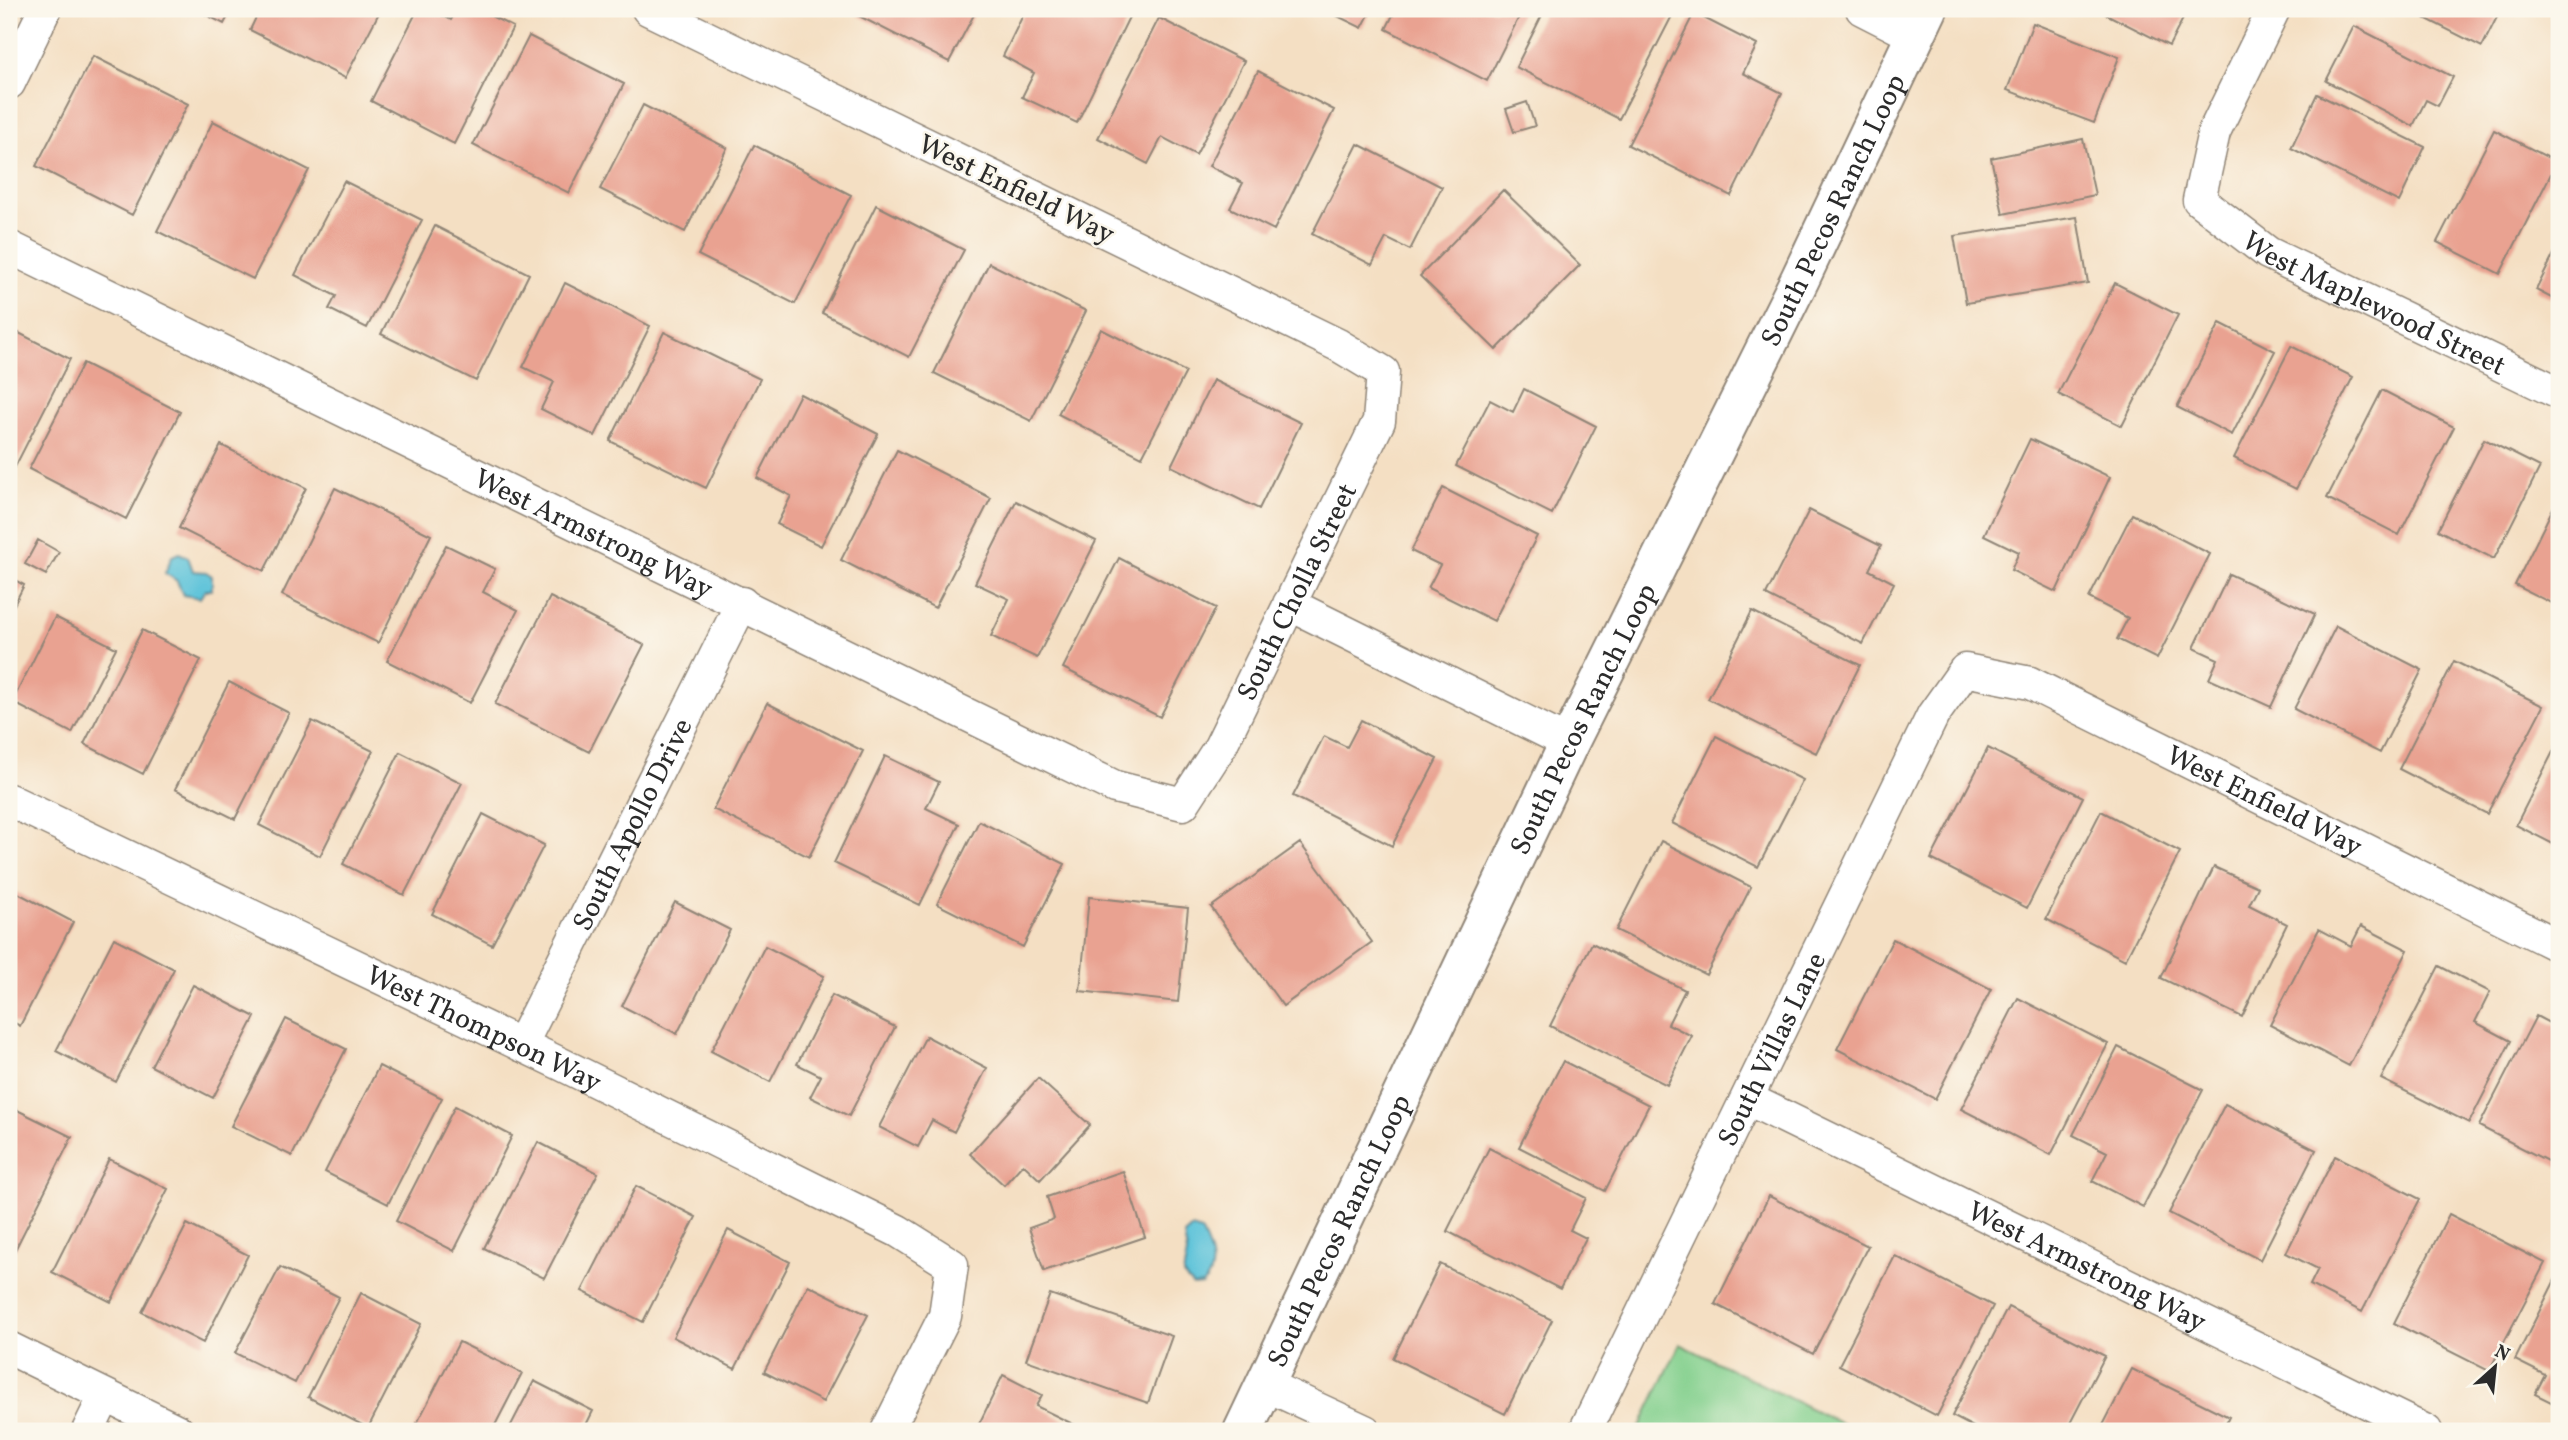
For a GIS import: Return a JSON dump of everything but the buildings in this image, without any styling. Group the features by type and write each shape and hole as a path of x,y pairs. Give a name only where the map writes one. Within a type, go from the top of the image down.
{"street":[{"path":"9,83 44,9"},
{"name":"West Enfield Way","path":"648,9 1338,345 1383,372"},
{"path":"1862,9 1922,22"},
{"name":"West Maplewood Street","path":"2274,9 2214,132 2199,200 2269,253 2559,393"},
{"name":"South Pecos Ranch Loop","path":"1243,1431 1569,743 1800,279 1922,22"},
{"name":"West Armstrong Way","path":"9,247 1115,787 1183,804"},
{"name":"South Cholla Street","path":"1183,804 1220,747 1379,421 1383,372"},
{"name":"South Apollo Drive","path":"521,1045 741,603"},
{"path":"1289,604 1569,743"},
{"name":"West Enfield Way","path":"1965,670 2029,683 2559,946"},
{"name":"South Villas Lane","path":"1585,1431 1933,715 1965,670"},
{"name":"West Thompson Way","path":"9,800 521,1045 898,1231 952,1265 945,1316 887,1431"},
{"name":"West Armstrong Way","path":"1748,1099 2426,1431"},
{"path":"9,1348 178,1431"},
{"path":"1266,1385 1364,1431"},
{"path":"88,1431 105,1396"}],"green space":[{"path":"1680,1344 1856,1431 1638,1431"}],"water":[{"path":"2559,9 2559,77 2554,72 2552,21"},
{"path":"179,553 188,557 193,571 206,572 212,576 212,590 205,590 200,598 183,595 177,581 165,573 172,556"},
{"path":"1192,1228 1201,1231 1210,1252 1212,1266 1202,1285 1193,1286 1183,1275 1187,1253 1184,1235"}]}
